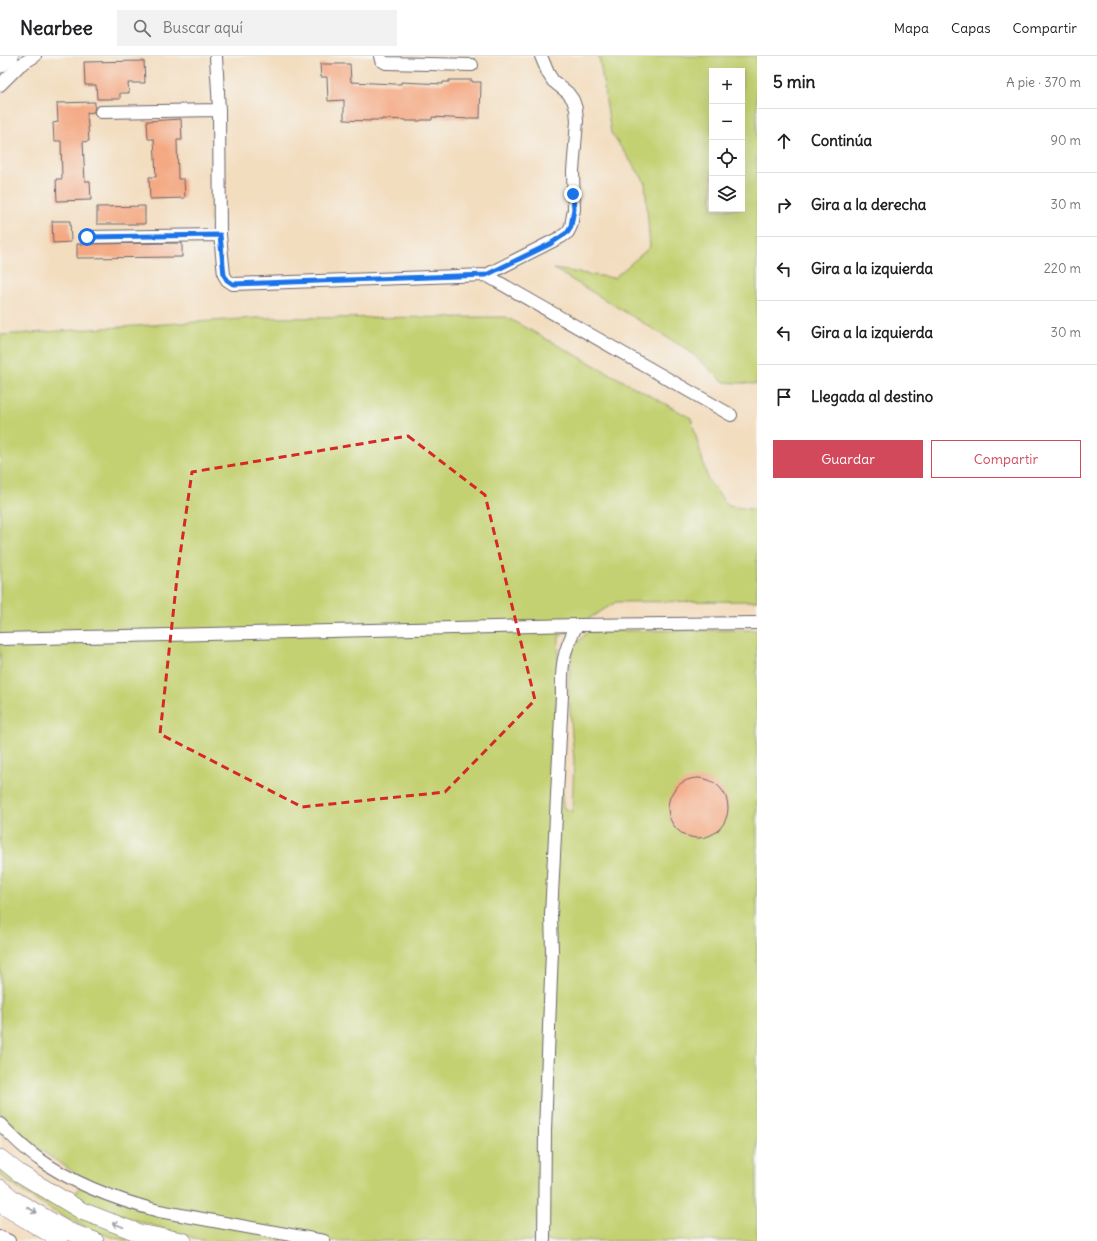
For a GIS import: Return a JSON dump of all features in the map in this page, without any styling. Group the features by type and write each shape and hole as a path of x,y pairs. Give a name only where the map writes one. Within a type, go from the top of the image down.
{"highway":[{"path":"0,64 10,56"},
{"path":"0,1158 19,1174 82,1211 139,1233 183,1241"},
{"path":"0,1188 14,1199 68,1231 95,1241"}],"main road":[{"path":"1,1206 45,1237 60,1241"}],"lane":[{"path":"0,84 20,65 35,56"},
{"path":"216,56 219,110 220,235 224,275 227,280 233,284 486,275 568,232 573,219 574,209 573,171 577,121 576,109 573,100 568,93 553,81 541,56"},
{"path":"380,56 381,60 386,63 472,65"},
{"path":"101,112 219,110"},
{"path":"87,237 220,235"},
{"path":"486,275 731,415"},
{"path":"0,639 576,625 757,623"},
{"path":"544,1241 545,1131 552,951 550,915 562,696 561,676 564,654 568,641 576,625"},
{"path":"0,1124 39,1160 86,1187 107,1196 159,1211 324,1241"},
{"path":"0,1237 9,1241"}],"highlighted area":[{"path":"408,436 485,495 535,700 445,792 302,807 160,734 178,569 192,472"}],"green space":[{"path":"599,56 757,56 757,384 724,382 688,350 554,269 614,278 650,247 645,182 611,133"},
{"path":"506,317 691,418 708,480 728,506 757,510 757,601 616,602 559,637 556,709 563,807 572,812 574,760 568,684 572,649 588,631 757,630 757,1241 205,1241 93,1208 72,1199 84,1179 30,1143 0,1113 0,335 256,318"},
{"path":"0,1165 159,1241 122,1240 89,1229 74,1222 43,1205 0,1175"}],"building":[{"path":"144,61 145,83 128,83 129,93 120,93 120,99 97,99 96,85 85,85 84,62"},
{"path":"320,64 350,64 351,82 443,84 443,82 449,82 449,80 472,80 472,82 481,82 480,118 468,118 469,119 432,117 432,120 420,121 382,119 370,121 344,120 344,100 328,101 327,77 321,77"},
{"path":"95,102 94,112 87,113 89,141 83,142 85,181 90,181 91,200 57,201 56,179 62,179 61,141 54,141 53,123 58,122 57,103"},
{"path":"181,119 182,140 177,140 178,179 184,179 185,198 150,199 149,177 156,177 154,139 148,139 147,121"},
{"path":"145,206 145,224 97,224 97,207"},
{"path":"52,221 70,221 71,242 53,243"},
{"path":"182,243 182,257 77,258 77,244"},
{"path":"698,778 714,783 719,787 723,792 728,808 723,824 719,829 714,833 698,838 682,833 677,829 673,824 668,808 673,792 677,787 682,783"}],"route":[{"path":"87,237 220,235 224,275 227,280 233,284 486,275 550,244 568,232 573,219 573,194"}]}
